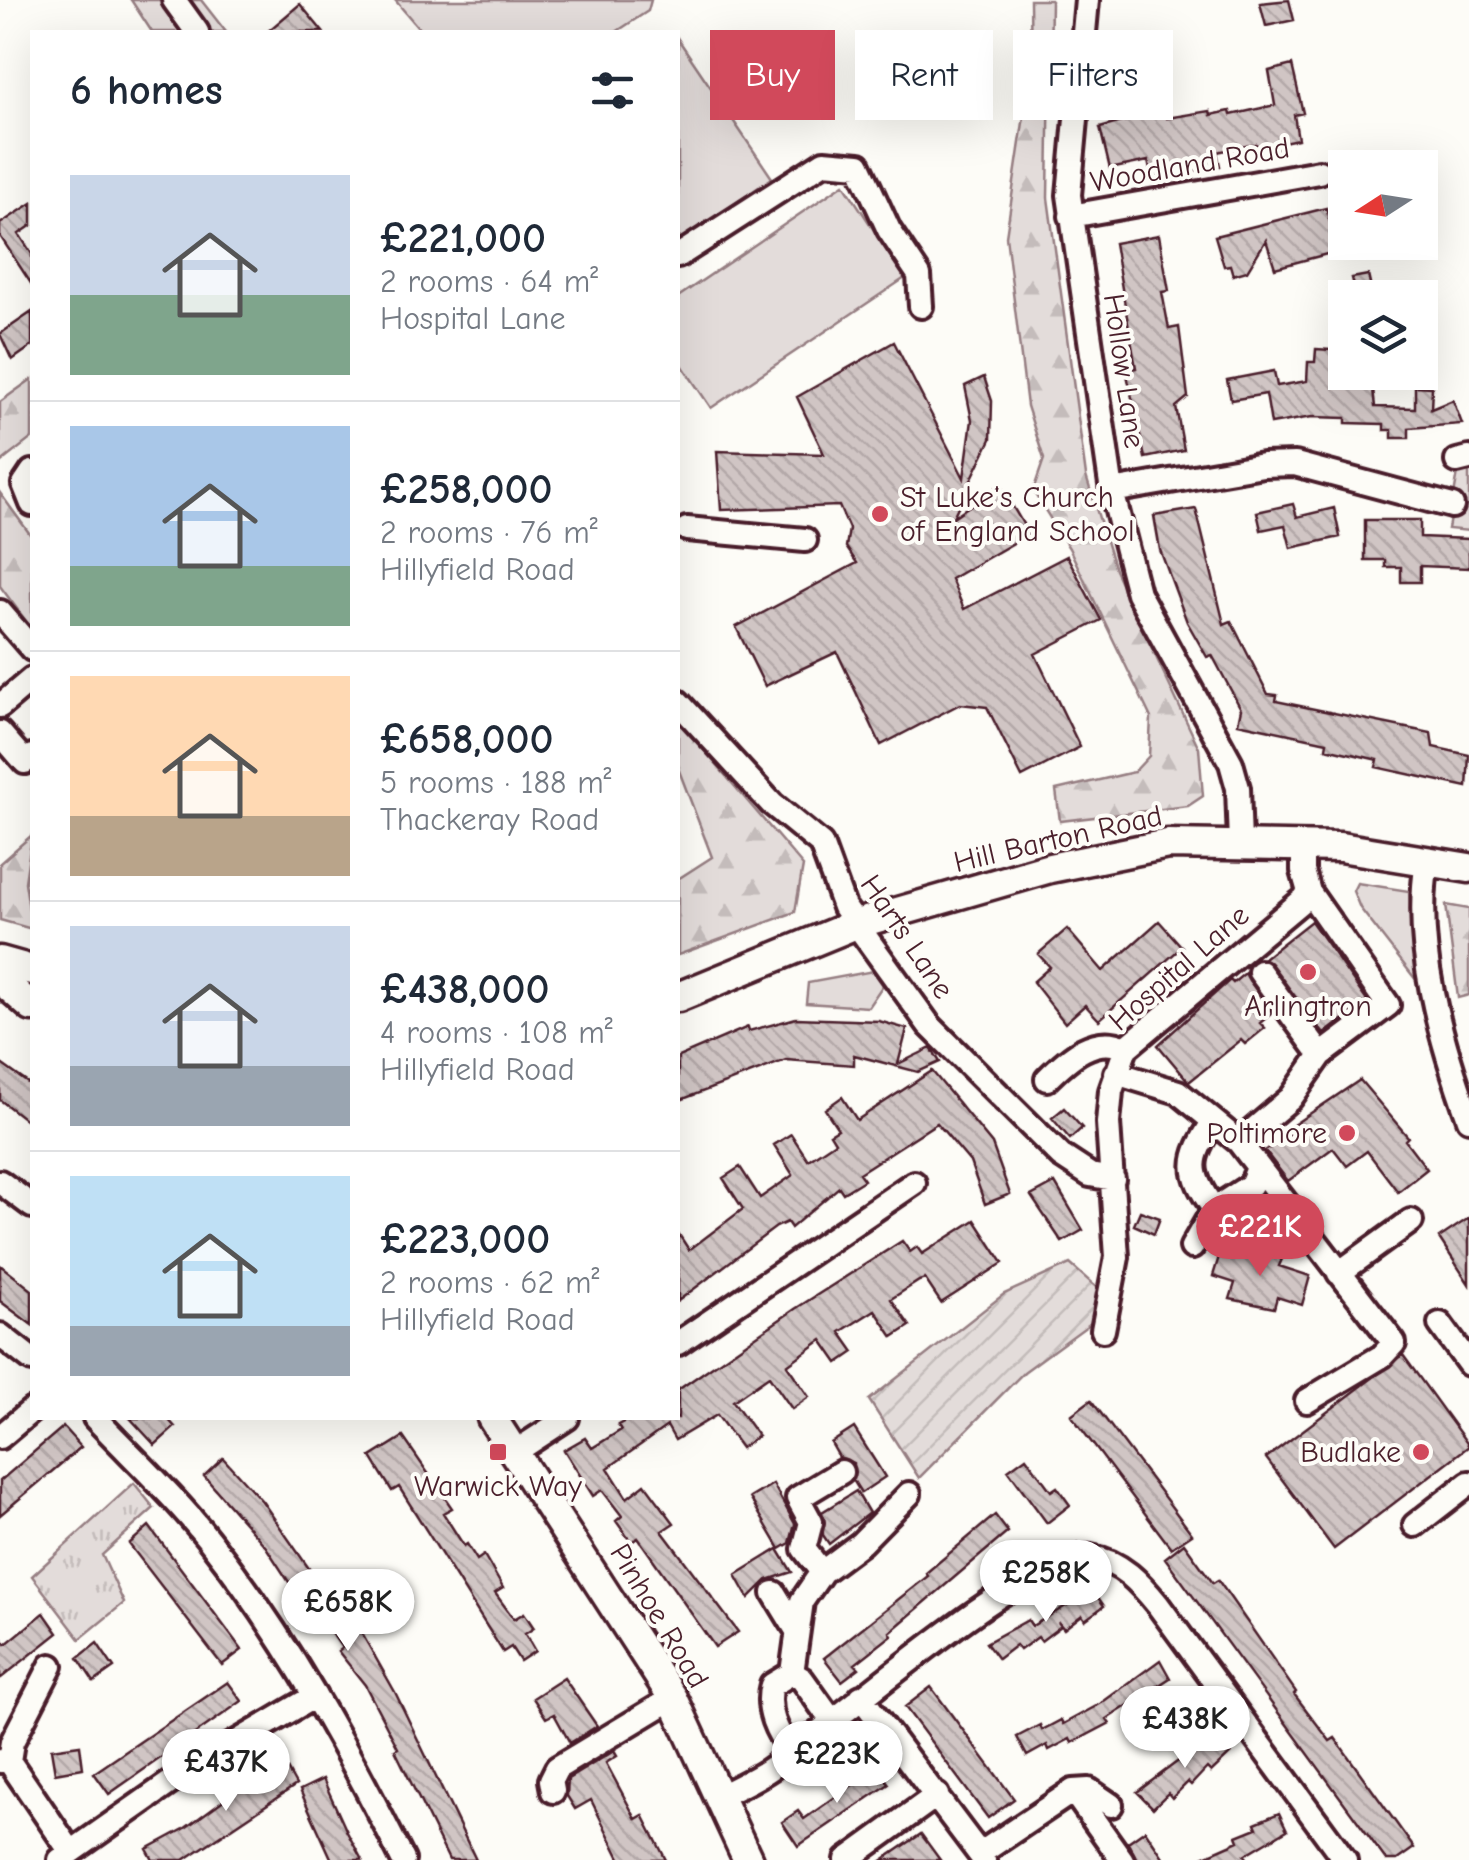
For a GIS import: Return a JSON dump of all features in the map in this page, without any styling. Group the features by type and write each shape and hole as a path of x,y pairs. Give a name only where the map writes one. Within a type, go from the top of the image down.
{"main road":[{"name":"Hill Barton Road","path":"680,996 856,924 1050,868 1168,844 1303,844 1469,868"},
{"path":"0,961 30,969"},
{"path":"0,979 30,1005"},
{"name":"Pinhoe Road","path":"493,1420 673,1698 748,1860"}],"street":[{"path":"174,0 195,30"},
{"name":"Hollow Lane","path":"1088,0 1070,174 1071,216 1112,492 1138,594 1232,763 1238,788 1240,843"},
{"path":"680,255 824,162 859,164 869,180 875,204 919,275 922,306"},
{"name":"Woodland Road","path":"1071,216 1318,172"},
{"path":"1112,492 1263,465 1295,464 1452,506"},
{"path":"30,475 24,484 30,499"},
{"path":"687,528 805,540"},
{"path":"2,617 30,647"},
{"path":"0,706 30,681"},
{"name":"Harts Lane","path":"680,704 772,804 821,844 840,897 890,976 972,1072 1061,1156 1090,1175 1113,1180"},
{"path":"0,733 24,762 30,758"},
{"path":"1239,1142 1291,1098 1321,1055 1388,1005 1309,892 1303,872 1303,844"},
{"path":"1427,860 1422,889 1428,970 1469,1119"},
{"name":"Hospital Lane","path":"1103,1330 1117,1257 1108,1123 1116,1073 1126,1048 1309,892"},
{"path":"1260,972 1321,1055"},
{"path":"1047,1078 1085,1049 1104,1042 1126,1048"},
{"path":"1116,1073 1178,1092 1239,1142 1394,1343 1382,1356 1308,1401"},
{"path":"1214,1122 1194,1158 1193,1174 1214,1208"},
{"path":"1192,1247 1214,1208 1250,1185 1258,1168"},
{"path":"0,1182 30,1204"},
{"path":"680,1341 914,1182"},
{"path":"1339,1272 1411,1222"},
{"path":"1440,1324 1464,1347"},
{"path":"0,1335 30,1358"},
{"path":"0,1437 30,1412"},
{"path":"97,1420 207,1537 285,1646 403,1860"},
{"path":"516,1452 564,1420"},
{"path":"822,1572 804,1549 811,1522 798,1498 841,1472"},
{"path":"1415,1526 1469,1483"},
{"path":"832,1720 792,1673 802,1601 822,1572 861,1543 909,1494"},
{"path":"720,1796 792,1753 861,1697 1042,1568 1063,1560 1092,1557 1122,1568 1158,1605 1344,1860"},
{"path":"774,1593 796,1630"},
{"path":"51,1666 5,1761 66,1856 184,1773 315,1696"},
{"path":"792,1673 772,1685 768,1697 769,1709 792,1753"},
{"path":"861,1697 983,1857 1073,1791 1088,1790 1111,1806"},
{"path":"554,1790 551,1780 556,1768 673,1698"},
{"path":"1073,1791 1122,1860"},
{"path":"847,1860 937,1794"}],"green space":[{"path":"131,0 201,0 224,30 151,30"},
{"path":"395,0 651,0 648,11 619,30 420,30"},
{"path":"1030,0 1051,0 1051,30 1030,30"},
{"path":"680,42 710,86 710,120 733,120 772,178 680,241"},
{"path":"1023,120 1049,120 1048,198 1086,476 1115,570 1199,748 1203,796 1188,806 1060,821 1056,790 1134,772 1149,756 1151,718 1069,548 1033,491 1044,459 1027,406 1006,236"},
{"path":"844,184 905,278 711,408 680,362 680,296"},
{"path":"30,380 30,440 0,463 0,402"},
{"path":"1469,470 1469,531 1448,529 1458,473"},
{"path":"0,493 30,534 30,626 0,586"},
{"path":"680,722 803,866 795,912 680,954 680,878 712,857 680,773"},
{"path":"30,837 25,882 30,928 0,920 0,863"},
{"path":"1357,883 1409,891 1416,980 1360,908 1353,891"},
{"path":"1446,905 1469,909 1469,995 1458,998"},
{"path":"873,971 883,985 868,1007 806,1003 808,983"},
{"path":"1070,1264 1104,1294 1091,1323 1024,1372 919,1478 869,1400 1004,1294"},
{"path":"134,1483 154,1508 102,1555 124,1603 80,1639 32,1576"}],"building":[{"path":"1289,0 1294,20 1266,26 1260,3"},
{"path":"300,4 321,30 269,30"},
{"path":"1292,65 1303,113 1294,115 1298,139 1278,143 1279,151 1258,155 1256,144 1217,152 1220,166 1152,179 1148,161 1110,169 1100,128 1129,120 1173,120 1210,111 1211,115 1230,111 1231,115 1275,105 1269,71"},
{"path":"30,204 30,226 19,234 30,251 30,282 0,236 0,224"},
{"path":"1326,208 1328,215 1328,254 1275,268 1266,240 1247,271 1233,275 1230,265 1224,266 1215,236"},
{"path":"1159,235 1169,291 1162,292 1169,329 1179,327 1188,397 1176,407 1184,450 1145,458 1126,370 1136,368 1114,243"},
{"path":"30,313 30,347 12,360 0,334"},
{"path":"894,342 964,478 972,420 965,386 984,377 992,401 991,439 953,517 1000,485 1029,534 951,579 964,609 1067,556 1101,620 1035,654 1080,747 1022,777 987,707 960,704 881,745 837,652 765,686 736,627 857,563 846,547 849,529 839,506 721,510 717,451 824,454 797,397"},
{"path":"1316,349 1328,350 1328,390 1373,390 1375,407 1415,408 1415,390 1432,390 1431,409 1453,400 1462,424 1409,428 1409,438 1392,438 1392,430 1384,430 1384,424 1346,423 1346,418 1312,417 1271,424 1266,394 1231,400 1227,380 1274,371 1277,386 1307,381 1308,362 1315,362"},
{"path":"1293,504 1297,517 1334,508 1340,537 1291,548 1285,525 1261,530 1257,512"},
{"path":"1196,509 1224,624 1231,621 1268,694 1277,695 1276,701 1431,733 1433,747 1469,755 1467,787 1376,767 1378,760 1326,748 1327,742 1238,723 1241,709 1212,655 1207,657 1187,622 1160,550 1154,516"},
{"path":"1365,520 1420,520 1420,537 1469,539 1469,568 1420,566 1420,582 1401,582 1401,567 1385,567 1385,560 1365,560"},
{"path":"1159,921 1182,947 1099,1020 1085,1005 1065,1023 1033,982 1050,967 1038,954 1067,929 1103,971"},
{"name":"Arlingtron","path":"1311,921 1367,1001 1324,1034 1264,958"},
{"path":"1245,973 1272,1013 1260,1023 1265,1028 1245,1044 1241,1040 1189,1082 1158,1045 1230,980 1233,983"},
{"path":"796,1018 879,1021 907,1029 898,1064 931,1048 940,1062 918,1072 854,1055 854,1065 786,1060 680,1100 680,1056 748,1027 749,1031"},
{"path":"0,1063 30,1085 30,1123 0,1100"},
{"path":"932,1071 992,1144 1010,1194 985,1204 970,1162 937,1123 859,1173 864,1180 843,1193 839,1187 791,1228 787,1222 776,1227 680,1299 680,1236 689,1250 743,1209 723,1178 740,1167 760,1198 793,1175 774,1145 791,1134 808,1160 835,1142 830,1134 838,1129 825,1109 842,1097 857,1120"},
{"name":"Poltimore","path":"1360,1080 1408,1137 1405,1140 1427,1169 1398,1192 1367,1151 1347,1166 1333,1148 1288,1181 1265,1151 1296,1129 1293,1125"},
{"path":"1064,1108 1082,1128 1070,1139 1052,1118"},
{"path":"1055,1183 1083,1230 1062,1242 1031,1196"},
{"path":"1140,1211 1160,1218 1154,1234 1134,1225"},
{"path":"1469,1218 1469,1284 1439,1238"},
{"path":"975,1220 1003,1263 941,1303 925,1279 919,1281 891,1299 910,1326 893,1337 875,1310 840,1332 854,1352 838,1363 822,1340 787,1365 809,1397 792,1409 769,1376 733,1401 758,1436 741,1448 717,1415 675,1440 667,1426 608,1468 627,1498 645,1484 674,1523 662,1531 738,1632 715,1647 638,1538 631,1542 616,1521 622,1516 602,1490 593,1496 564,1450 585,1438 592,1448 621,1430 618,1425 627,1420 680,1420 680,1389 795,1309 902,1241 910,1252 917,1247 922,1254"},
{"path":"1222,1247 1255,1258 1257,1251 1282,1259 1279,1266 1310,1276 1302,1305 1277,1297 1274,1308 1230,1299 1235,1283 1213,1276"},
{"path":"0,1265 30,1288 30,1324 0,1301"},
{"name":"Budlake","path":"1403,1355 1469,1446 1334,1549 1266,1458"},
{"path":"1091,1400 1192,1534 1171,1548 1071,1415"},
{"path":"132,1420 169,1420 175,1427 155,1445"},
{"path":"63,1427 81,1447 0,1515 0,1481"},
{"path":"854,1428 885,1477 861,1493 853,1480 853,1463 839,1457 831,1443"},
{"path":"403,1437 452,1508 443,1513 464,1546 467,1544 477,1560 484,1555 503,1588 495,1593 514,1619 524,1613 534,1628 525,1634 535,1651 520,1661 511,1647 503,1652 399,1487 392,1491 371,1457"},
{"path":"1026,1457 1051,1491 1057,1487 1070,1505 1047,1523 1008,1470"},
{"path":"223,1458 262,1501 326,1593 332,1589 357,1625 395,1692 476,1860 449,1860 395,1750 398,1748 365,1685 338,1651 342,1648 303,1592 298,1596 266,1547 204,1476"},
{"path":"773,1484 795,1524 790,1543 780,1549 750,1498"},
{"path":"856,1491 869,1513 829,1544 823,1535 822,1512"},
{"path":"995,1515 1008,1532 890,1632 892,1635 855,1664 859,1668 842,1681 824,1658 928,1576 926,1573"},
{"path":"149,1526 242,1650 222,1665 129,1544"},
{"path":"1184,1543 1213,1583 1218,1580 1294,1694 1330,1741 1335,1738 1414,1848 1397,1860 1386,1860 1165,1558"},
{"path":"778,1549 792,1572 767,1580 749,1598 736,1575"},
{"path":"1093,1590 1104,1606 1085,1620 1082,1615 1064,1629 1058,1622 1061,1626 1041,1641 1038,1637 1020,1650 1016,1645 998,1659 986,1643 1028,1620 1032,1626"},
{"path":"44,1613 58,1633 0,1679 0,1636 6,1644"},
{"path":"97,1643 114,1668 94,1682 78,1658"},
{"path":"1160,1660 1170,1678 1107,1719 1110,1723 1072,1743 1070,1739 1049,1750 1047,1745 1027,1756 1017,1737 1040,1725 1042,1730 1061,1720 1063,1724 1100,1704"},
{"path":"564,1678 597,1726 570,1743 554,1714 546,1718 533,1698"},
{"path":"228,1682 242,1701 109,1794 94,1773"},
{"path":"931,1687 1014,1799 988,1818 905,1707"},
{"path":"1213,1735 1231,1753 1211,1772 1207,1768 1191,1785 1188,1782 1172,1798 1168,1793 1153,1808 1137,1792"},
{"path":"80,1745 83,1768 55,1773 51,1749"},
{"path":"614,1751 617,1756 606,1763 636,1819 643,1815 666,1860 621,1860 591,1800 575,1809 567,1796 568,1779"},
{"path":"281,1758 296,1785 184,1860 153,1860 147,1849 184,1829"},
{"path":"873,1762 889,1784 798,1846 782,1822 798,1811 804,1819 858,1781 855,1775"},
{"path":"323,1779 362,1860 332,1860 300,1790"},
{"path":"1279,1813 1287,1830 1245,1855 1248,1860 1196,1860 1239,1841 1237,1836 1257,1828 1255,1823"},
{"path":"1145,1830 1165,1860 1137,1860 1128,1842"},
{"path":"921,1834 940,1860 883,1860"}],"place":[{"name":"St Luke's Church of England School","path":"880,514"},
{"name":"Arlingtron","path":"1308,972"},
{"name":"Poltimore","path":"1347,1133"},
{"name":"Warwick Way","path":"498,1452"},
{"name":"Budlake","path":"1421,1452"}]}
